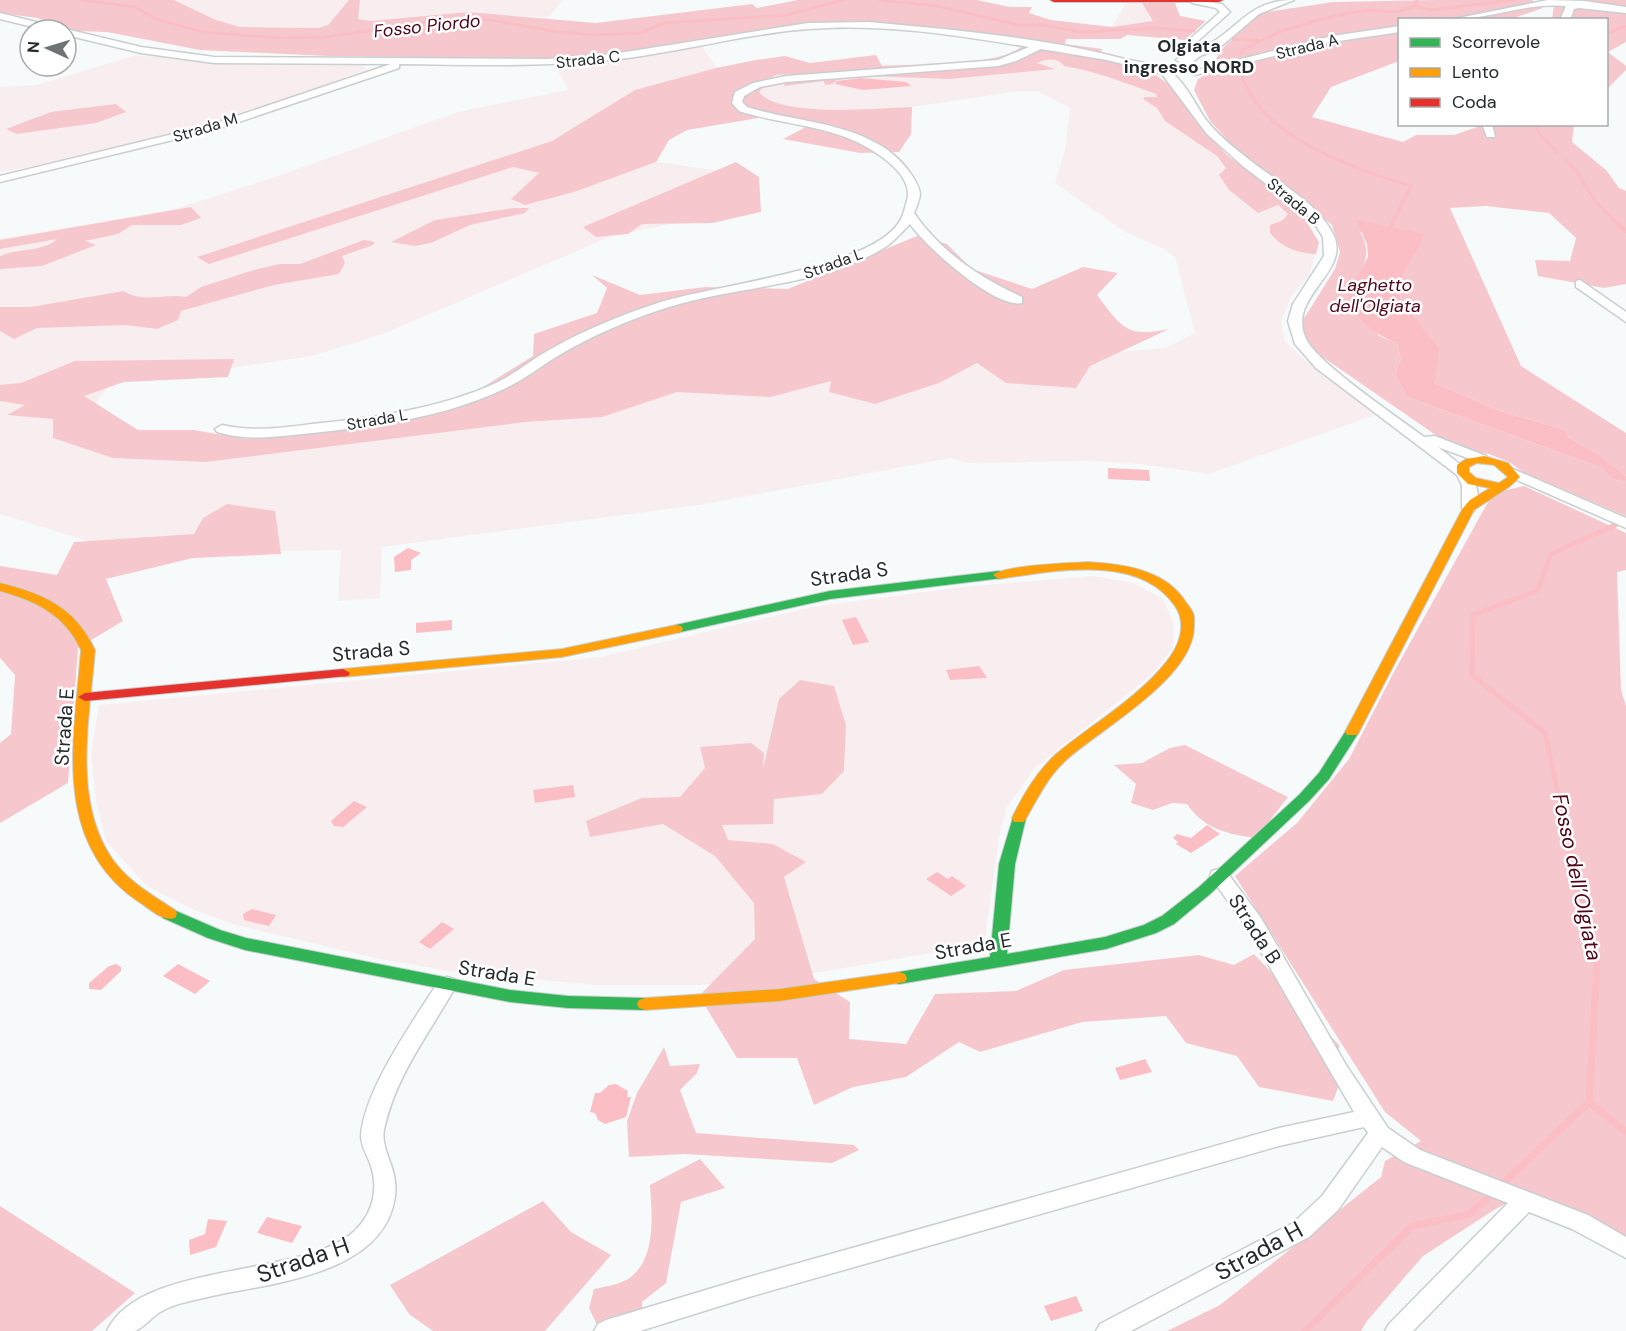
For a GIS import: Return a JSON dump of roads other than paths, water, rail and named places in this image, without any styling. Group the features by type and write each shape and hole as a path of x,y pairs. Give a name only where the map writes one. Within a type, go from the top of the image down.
{"street":[{"path":"1054,0 1219,0"},
{"path":"1188,0 1214,4 1225,11 1193,41 1199,48 1214,48 1256,11 1288,0"},
{"path":"1540,3 1566,15 1585,4"},
{"path":"1462,18 1540,3 1585,4 1626,10"},
{"path":"1184,92 1186,66 1199,48 1248,4"},
{"path":"0,16 18,20"},
{"name":"Strada C","path":"78,35 141,50 194,58 261,61 563,62 832,25 922,29 1107,57 1186,66"},
{"name":"Strada A","path":"1186,66 1216,66 1332,39 1398,29"},
{"path":"1018,300 970,275 921,233 910,215 914,198 909,179 893,160 876,147 838,131 746,110 737,105 738,96 757,85 786,79 1001,62 1039,46"},
{"name":"Strada C","path":"1107,57 1164,72 1186,66"},
{"name":"Strada M","path":"0,179 213,127 407,62"},
{"path":"1164,72 1158,66 1186,66"},
{"name":"Strada B","path":"1164,72 1184,92 1193,110 1209,131 1315,216 1325,227 1330,247 1328,262 1298,306 1293,322 1296,339 1321,366 1463,474"},
{"name":"Strada L","path":"222,429 246,433 331,427 410,414 472,397 505,384 555,352 596,332 664,304 789,278 846,260 896,234 910,215"},
{"path":"1580,284 1626,318"},
{"name":"Strada B","path":"1402,426 1481,459"},
{"path":"1469,508 1469,485 1463,474 1463,465 1481,459 1504,465 1513,473 1545,489 1622,522"},
{"name":"Strada B","path":"1513,473 1512,481 1479,496 1469,508 1350,738 1336,759 1299,804 1219,876 1260,933 1373,1126 1412,1156 1580,1222 1626,1248"},
{"path":"1463,474 1472,481 1499,486 1545,489"},
{"name":"Strada S","path":"85,698 562,653 621,643 739,613 820,597 1009,574 1093,567 1126,571 1150,579 1174,594 1188,613 1191,629 1186,645 1165,673 1069,750 1035,788 1022,812 1012,842 1004,888 998,961"},
{"name":"Strada E","path":"0,587 53,606 81,629 88,650 79,788 84,822 94,846 108,865 142,898 173,917 215,934 301,957 511,996 566,1002 632,1005 703,1003 825,990 1113,940 1149,930 1172,917 1219,876"},
{"name":"Strada H","path":"119,1331 142,1312 165,1299 300,1266 341,1250 368,1234 380,1212 384,1189 383,1168 371,1141 374,1124 399,1067 447,984"},
{"path":"606,1331 749,1287 1279,1137 1373,1126"},
{"name":"Strada H","path":"1108,1331 1300,1230 1325,1209 1373,1126"},
{"path":"1397,1331 1506,1194"}],"water":[{"path":"861,78 906,82 911,86 863,90 835,84 837,81"},
{"name":"Laghetto dell'Olgiata","path":"1356,220 1424,234 1419,248 1403,275 1400,301 1439,348 1434,383 1500,411 1566,430 1568,437 1598,454 1626,476 1626,482 1612,479 1602,468 1407,397 1395,374 1401,359 1397,343 1380,335 1360,318 1348,293 1368,257 1367,244"},
{"path":"1108,468 1149,470 1150,481 1108,479"},
{"path":"408,548 421,553 411,560 411,570 395,572 394,557"},
{"path":"856,617 869,642 853,645 842,620"},
{"path":"452,620 452,630 416,633 416,623"},
{"path":"979,666 987,678 950,680 946,670"},
{"path":"573,785 575,797 535,803 533,790"},
{"path":"354,801 367,807 343,827 334,826 331,821"},
{"path":"1207,825 1220,834 1191,853 1176,844 1178,842 1173,838 1177,834 1191,838"},
{"path":"937,872 948,879 952,876 966,886 951,896 926,879"},
{"path":"252,909 276,915 269,926 244,920 243,914"},
{"path":"442,922 454,929 430,949 419,942"},
{"path":"116,964 121,967 121,971 101,990 89,989 89,983 109,966"},
{"path":"178,964 210,981 195,994 163,976"},
{"path":"1145,1059 1152,1072 1120,1080 1115,1068"},
{"path":"616,1084 628,1091 627,1097 631,1097 626,1117 605,1124 598,1120 595,1113 590,1112 595,1093 600,1093 609,1085"},
{"path":"267,1217 302,1226 292,1243 257,1233"},
{"path":"208,1219 227,1221 216,1247 190,1255 189,1240 205,1234"},
{"path":"1076,1296 1083,1311 1051,1321 1044,1306"}],"waterway":[{"name":"Fosso Piordo","path":"82,0 135,7 156,19 202,32 278,38 325,37 424,23 485,19 558,32 597,35 639,33 665,23 787,15 844,0"},
{"name":"Fosso Piordo","path":"878,0 937,6 1019,25 1042,25 1081,32 1157,28 1194,31"},
{"name":"Fosso Piordo","path":"1415,6 1417,0"},
{"path":"1415,6 1431,10 1514,0"},
{"name":"Fosso Piordo","path":"1233,39 1261,41 1282,31 1325,18 1366,10 1397,12 1415,6"},
{"path":"1608,33 1626,26"},
{"name":"Fosso dell’Olgiata","path":"1242,53 1242,50 1257,43"},
{"name":"Fosso dell’Olgiata","path":"1241,73 1251,96 1267,115 1288,132 1337,160 1411,186 1391,226"},
{"path":"1537,126 1539,134 1557,152"},
{"path":"1565,160 1576,171 1595,201 1619,225"},
{"path":"1619,225 1626,231"},
{"name":"Fosso dell’Olgiata","path":"1575,874 1545,733 1472,675 1473,615 1537,591 1551,554 1626,520"},
{"name":"Fosso dell’Olgiata","path":"1574,872 1597,966 1589,1102"},
{"name":"Fosso dell’Olgiata","path":"1500,1186 1589,1102"},
{"path":"1589,1102 1626,1132"},
{"name":"Fosso dell’Olgiata","path":"1305,1331 1412,1226 1470,1214 1494,1192"}],"district":[{"name":"Olgiata ingresso NORD","path":"1189,56"}]}
